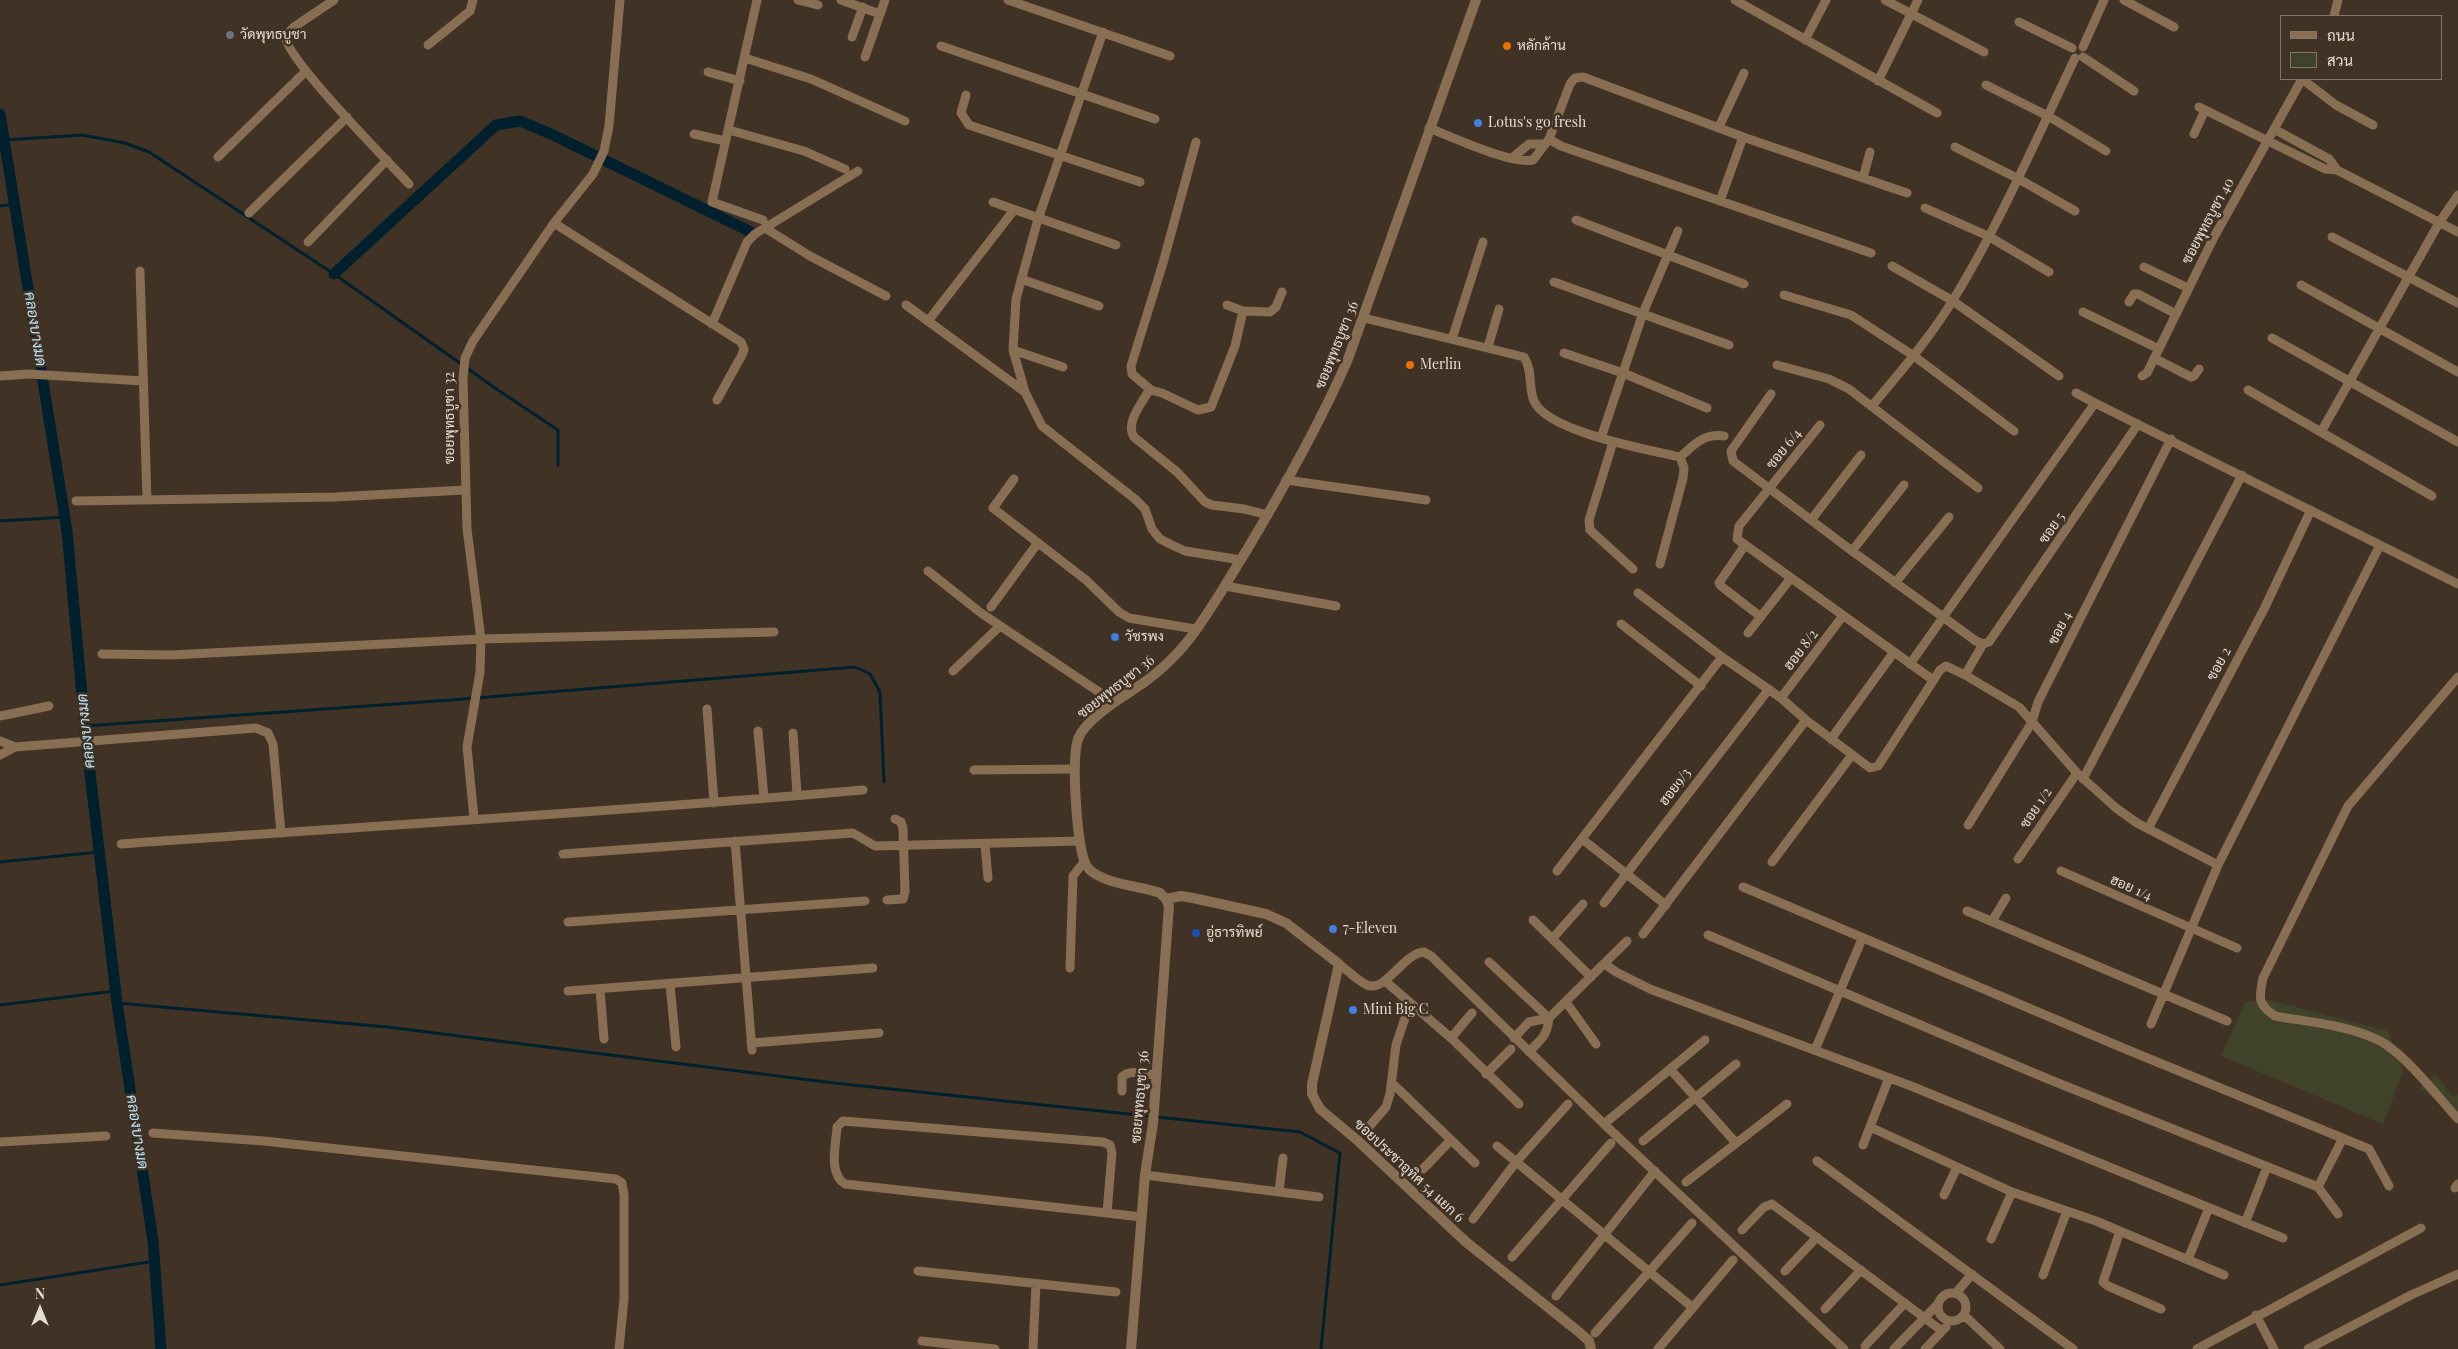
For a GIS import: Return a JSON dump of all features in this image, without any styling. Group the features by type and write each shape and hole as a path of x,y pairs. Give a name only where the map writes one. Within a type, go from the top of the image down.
{"street":[{"path":"334,0 294,27 285,36 288,50 305,72 409,184"},
{"path":"428,45 470,11 473,0"},
{"name":"ซอยพุทธบูชา 32","path":"474,818 467,747 473,702 480,672 481,639 467,529 463,378 465,358 478,334 554,223 599,164 604,151 620,0"},
{"path":"757,0 712,202 764,224 810,256 886,296"},
{"path":"798,0 818,5"},
{"path":"841,0 880,14"},
{"path":"865,57 885,0"},
{"path":"1008,0 1170,56"},
{"name":"ซอยพุทธบูชา 36","path":"1084,862 1080,841 1075,769 1077,742 1080,733 1114,702 1163,667 1182,648 1225,586 1268,515 1337,383 1364,318 1429,128 1476,0"},
{"path":"1735,0 1937,113"},
{"path":"1805,40 1826,0"},
{"path":"1885,0 1984,52"},
{"path":"1878,81 1918,0"},
{"path":"2082,47 2104,0"},
{"path":"2124,0 2174,28"},
{"path":"2334,15 2338,0"},
{"path":"852,37 863,7"},
{"path":"2019,22 2072,48"},
{"path":"1103,32 1058,156 1021,279 1016,299 1013,350 1025,392 1042,426 1135,499 1145,509 1152,529 1160,539 1186,551 1241,560"},
{"path":"1872,406 1914,356 1953,300 1988,236 2048,116 2079,58 2085,53 2082,47 2078,45 2072,48"},
{"path":"941,46 1080,96 1155,119"},
{"path":"2072,48 2071,54 2134,91"},
{"path":"745,58 811,79 905,122"},
{"path":"218,157 305,72"},
{"path":"708,72 740,81"},
{"path":"1719,128 1744,73"},
{"path":"1429,128 1521,161 1533,160 1547,141 1570,84 1575,78 1583,77 1742,137 1907,193"},
{"name":"ซอยพุทธบูชา 40","path":"2142,376 2146,375 2188,288 2301,80"},
{"path":"2303,80 2336,105 2373,125"},
{"path":"1986,85 2048,116 2106,151"},
{"path":"966,95 961,113 969,125 1140,182"},
{"path":"2194,134 2202,108 2325,169 2337,170 2458,232"},
{"path":"249,212 347,117"},
{"path":"2274,129 2329,159 2337,170"},
{"path":"729,130 786,145 845,169"},
{"path":"694,134 726,141"},
{"path":"1720,201 1742,137"},
{"path":"1512,158 1521,148 1528,144 1547,141 1871,252"},
{"path":"1196,142 1163,263 1131,366 1132,374 1151,390 1162,393 1198,410 1211,407 1235,346 1243,311"},
{"path":"1956,147 2017,178 2075,211"},
{"path":"1863,178 1870,152"},
{"path":"308,242 387,160"},
{"path":"712,324 747,242 764,224 858,172"},
{"path":"2321,432 2439,223 2458,195"},
{"path":"993,202 1116,245"},
{"path":"1925,208 1988,236 2049,272"},
{"path":"928,321 1014,210"},
{"path":"1576,220 1744,284"},
{"path":"554,223 741,342 744,349 718,400"},
{"path":"1601,438 1643,313 1678,231"},
{"path":"2332,237 2458,303"},
{"path":"1452,339 1483,242"},
{"path":"1892,266 1953,300 2059,376"},
{"path":"2144,267 2188,288"},
{"path":"140,271 147,500"},
{"path":"1021,279 1099,306"},
{"path":"1554,282 1730,345"},
{"path":"2301,285 2458,372"},
{"path":"1227,305 1243,311 1270,312 1276,306 1282,292"},
{"path":"2129,302 2134,294 2138,294 2176,314"},
{"path":"1784,295 1851,315 1914,356 2014,431"},
{"path":"906,305 1025,392"},
{"path":"1488,347 1499,309"},
{"path":"2083,312 2159,349"},
{"path":"1364,318 1524,357 1528,363 1535,402 1540,410 1553,418 1601,438 1680,457"},
{"path":"2272,338 2458,442"},
{"path":"1013,350 1063,367"},
{"path":"1564,353 1623,373 1707,408"},
{"path":"2154,358 2191,377 2199,370"},
{"path":"1777,365 1829,379 1849,389 1978,488"},
{"path":"0,376 29,374 143,381"},
{"path":"1151,390 1148,392 1132,422 1130,428 1134,437 1177,472 1205,502 1212,505 1244,509 1268,515"},
{"path":"2248,390 2432,496"},
{"path":"2076,393 2458,584"},
{"path":"1771,394 1738,439 1731,455 1733,461 1852,551 1983,644"},
{"path":"1910,664 2095,403"},
{"name":"ซอย 5","path":"1965,675 1983,644 1989,642 1995,634 2138,424"},
{"name":"ซอย 6/4","path":"1745,544 1737,539 1739,526 1820,425"},
{"path":"1680,457 1699,440 1708,436 1724,436"},
{"name":"ซอย 4","path":"1968,825 2032,722 2038,702 2170,439"},
{"path":"1613,442 1589,520 1590,530 1633,569"},
{"path":"1811,520 1861,455"},
{"path":"1660,564 1684,468 1680,457"},
{"name":"ซอย 1/2","path":"2018,859 2080,776 2242,475"},
{"path":"1014,479 993,508 1037,544 1086,580 1119,612 1129,618 1195,629"},
{"path":"1286,480 1426,500"},
{"path":"1852,551 1904,485"},
{"path":"76,501 335,496 465,490"},
{"name":"ซอย 2","path":"2148,829 2264,609 2311,510"},
{"path":"1896,583 1949,517"},
{"path":"991,607 1037,544"},
{"path":"1761,617 1719,583 1745,544 1842,617 1933,680"},
{"path":"2151,1024 2218,865 2380,544"},
{"path":"928,571 1000,626 1114,702"},
{"path":"1748,633 1791,578"},
{"path":"1225,586 1336,606"},
{"path":"1638,593 1722,658 1781,698 1806,720 1870,768 1878,766 1933,680 1946,666 2019,707 2080,776 2116,808 2148,829 2218,865"},
{"name":"ฮอย 8/2","path":"1781,698 1842,617"},
{"path":"1621,624 1701,686"},
{"path":"953,671 1000,626"},
{"path":"102,654 171,655 481,639 774,632"},
{"path":"1831,739 1894,652"},
{"path":"1557,871 1722,658"},
{"path":"2456,682 2348,806 2263,978 2259,999 2264,1008 2276,1016 2359,1033 2378,1039 2395,1051 2458,1119"},
{"name":"ฮอย9/3","path":"1604,903 1769,690"},
{"path":"0,716 49,706"},
{"path":"707,709 714,803"},
{"path":"1643,934 1806,720"},
{"path":"0,755 15,747 256,728 268,733 273,744 280,833"},
{"path":"758,731 764,798"},
{"path":"793,733 797,796"},
{"path":"0,741 15,747"},
{"path":"1772,862 1852,755"},
{"path":"974,770 1075,769"},
{"path":"121,844 474,818 537,816 863,790"},
{"path":"887,900 903,899 903,828 901,822 894,819"},
{"path":"563,854 854,833 874,846 903,847 1080,841"},
{"path":"1582,839 1666,905"},
{"path":"735,841 739,910 752,1046 879,1033"},
{"path":"985,845 988,878"},
{"path":"1070,968 1073,876 1084,862 1099,877 1151,890 1166,899 1181,896 1266,914 1292,927 1368,985 1376,986 1385,981 1411,955 1424,952 1844,1349"},
{"name":"ฮอย 1/4","path":"2061,871 2237,948"},
{"path":"1743,887 1862,939 2343,1138 2373,1153 2389,1186"},
{"path":"1992,921 2006,898"},
{"name":"ซอยพุทธบูชา 36","path":"1131,1349 1141,1217 1155,1106 1155,1075 1170,921 1169,906 1166,899"},
{"path":"568,922 865,901"},
{"path":"1552,939 1584,904"},
{"path":"1967,911 2227,1021"},
{"path":"1533,920 1591,976"},
{"path":"1708,935 2048,1079 2318,1187 2338,1214"},
{"path":"1815,1050 1862,939"},
{"path":"1514,1038 1529,1022 1549,1018 1627,941"},
{"path":"1489,962 1549,1018"},
{"name":"ซอยประชาอุทิศ 54 แยก 6","path":"1339,964 1312,1084 1312,1094 1320,1109 1357,1140 1466,1242 1579,1332 1589,1341 1591,1349"},
{"path":"1605,964 1616,972 1650,989 1889,1078 2283,1238"},
{"path":"568,992 873,968"},
{"path":"1385,981 1451,1038 1519,1104"},
{"path":"670,984 676,1047"},
{"path":"600,989 604,1039"},
{"path":"1566,1002 1596,1044"},
{"path":"1368,1128 1386,1107 1393,1084 1396,1045 1410,1003"},
{"path":"1451,1038 1472,1013"},
{"path":"1529,1052 1544,1038 1548,1030 1549,1018"},
{"path":"1604,1124 1705,1040"},
{"path":"1486,1074 1511,1049"},
{"path":"1643,1141 1736,1064"},
{"path":"1670,1069 1736,1143"},
{"path":"1122,1091 1122,1077 1125,1074 1155,1075"},
{"path":"1863,1145 1889,1078"},
{"path":"1393,1084 1475,1162"},
{"path":"1473,1220 1516,1162 1568,1104"},
{"path":"1686,1182 1787,1104"},
{"path":"1107,1213 1112,1153 1110,1145 1103,1142 854,1120 843,1121 837,1126 834,1171 839,1180 845,1184 1141,1217"},
{"path":"1870,1128 2012,1192 2120,1231 2224,1275"},
{"path":"153,1133 264,1141 616,1179 622,1184 624,1195 624,1299 619,1349"},
{"path":"0,1142 106,1136"},
{"path":"2318,1187 2343,1138"},
{"path":"1423,1169 1451,1140"},
{"path":"1512,1257 1561,1198 1611,1143"},
{"path":"1497,1146 1692,1307"},
{"path":"1279,1191 1283,1158"},
{"path":"1817,1161 2073,1349"},
{"path":"1944,1195 1957,1167"},
{"path":"2246,1223 2266,1167"},
{"path":"1556,1296 1655,1172"},
{"path":"1145,1175 1319,1197"},
{"path":"1991,1239 2012,1192"},
{"path":"1742,1230 1764,1207 1772,1204 1942,1331"},
{"path":"2188,1259 2209,1208"},
{"path":"2043,1275 2067,1211"},
{"path":"1594,1333 1692,1223"},
{"path":"2197,1349 2421,1228"},
{"path":"2120,1231 2103,1275 2103,1282 2108,1286 2161,1309"},
{"path":"1785,1271 1817,1237"},
{"path":"1658,1349 1733,1260"},
{"path":"918,1270 1116,1292"},
{"path":"1825,1309 1861,1270"},
{"path":"1894,1349 1938,1304 1942,1296 1956,1293 1972,1274"},
{"path":"2308,1349 2411,1295 2458,1274"},
{"path":"1032,1349 1036,1284"},
{"path":"1956,1293 1966,1302 1964,1316"},
{"path":"1865,1346 1905,1303"},
{"path":"1938,1304 1940,1314 1951,1321"},
{"path":"1925,1349 1951,1321 1964,1316"},
{"path":"1964,1316 2000,1349"},
{"path":"2256,1316 2274,1349"},
{"path":"922,1341 995,1349"}],"green space":[{"path":"2269,1000 2388,1031 2403,1072 2383,1124 2221,1056 2245,1002"},
{"path":"2436,1074 2452,1096 2458,1095 2458,1118 2420,1088"}],"waterway":[{"name":"คลองบางมด","path":"0,114 67,531 86,739 117,1003 153,1241 161,1349"},
{"path":"334,274 496,125 520,121 551,134 749,231"},
{"path":"4,140 82,135 125,143 149,152 334,274 495,388 558,430 558,465"},
{"path":"0,206 14,204"},
{"path":"0,521 65,517"},
{"path":"85,726 451,700 855,667 870,674 880,692 884,782"},
{"path":"0,862 99,852"},
{"path":"0,1005 115,991"},
{"path":"117,1003 387,1027 834,1083 1300,1132 1340,1153 1321,1349"},
{"path":"0,1285 155,1261"}],"place":[{"name":"วัดพุทธบูชา","path":"230,35"},
{"name":"หลักล้าน","path":"1507,46"},
{"name":"Lotus's go fresh","path":"1478,123"},
{"name":"Merlin","path":"1410,365"},
{"name":"วัชรพง","path":"1115,637"},
{"name":"7-Eleven","path":"1333,929"},
{"name":"อู่ธารทิพย์","path":"1196,933"},
{"name":"Mini Big C","path":"1353,1010"}]}
